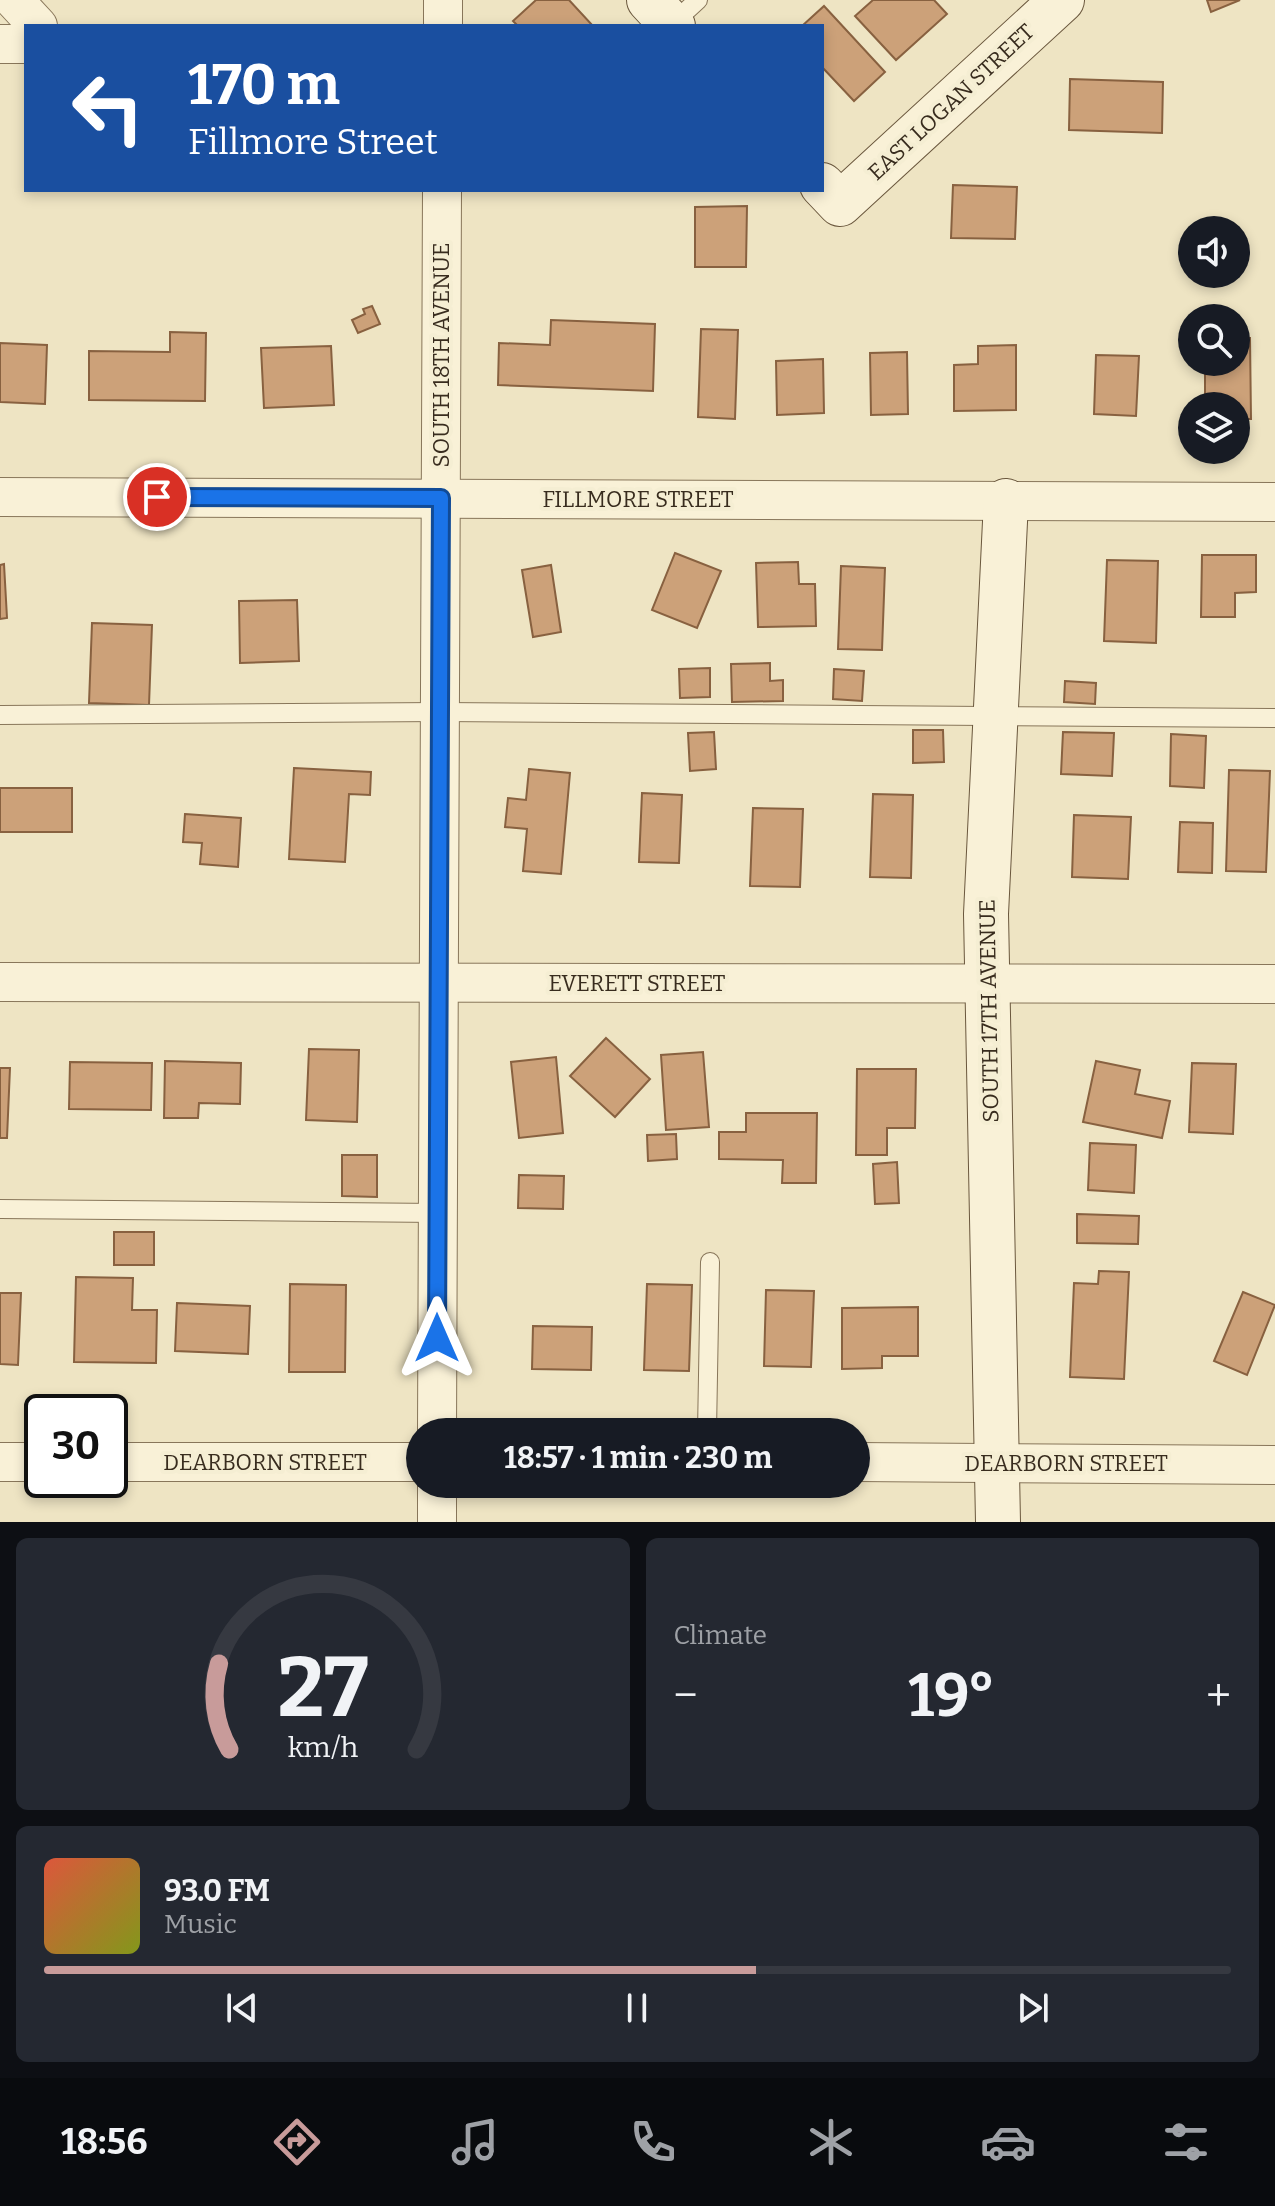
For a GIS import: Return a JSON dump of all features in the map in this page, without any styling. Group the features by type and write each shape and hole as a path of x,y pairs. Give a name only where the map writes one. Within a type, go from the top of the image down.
{"street":[{"path":"14,0 36,24"},
{"path":"443,0 443,24"},
{"name":"EAST LOGAN STREET","path":"831,194 1062,0"},
{"path":"0,44 24,44"},
{"name":"SOUTH 18TH AVENUE","path":"437,1418 442,192"},
{"name":"FILLMORE STREET","path":"0,497 1275,502"},
{"name":"SOUTH 17TH AVENUE","path":"998,1522 986,914 1006,501"},
{"name":"EVERETT STREET","path":"0,982 1275,984"},
{"path":"0,1462 24,1462"},
{"name":"DEARBORN STREET","path":"128,1462 406,1462"},
{"name":"DEARBORN STREET","path":"870,1462 1275,1465"},
{"path":"437,1498 437,1522"}],"lane":[{"path":"0,715 440,712 1275,718"},
{"path":"0,1209 438,1213"},
{"path":"707,1418 710,1262"}],"building":[{"path":"536,0 569,0 591,24 516,24 513,21"},
{"path":"873,0 934,0 947,14 896,60 855,16"},
{"path":"1207,0 1240,0 1211,12"},
{"path":"824,6 885,72 854,101 824,69 824,24 804,24"},
{"path":"1070,79 1163,82 1162,133 1069,130"},
{"path":"953,185 1017,187 1015,239 951,238"},
{"path":"747,206 746,267 695,267 695,207"},
{"path":"372,306 380,324 358,333 352,320 365,314 363,309"},
{"path":"551,320 655,324 653,391 498,385 499,343 550,345"},
{"path":"701,329 738,330 735,419 698,417"},
{"path":"170,332 206,333 205,401 89,400 89,351 170,352"},
{"path":"1250,338 1251,419 1250,392 1205,392 1205,376 1250,376"},
{"path":"0,343 47,345 45,404 0,402"},
{"path":"1016,345 1016,410 954,411 954,365 978,364 978,346"},
{"path":"331,346 334,405 264,408 261,348"},
{"path":"907,352 908,414 871,415 870,353"},
{"path":"1096,355 1139,356 1136,416 1094,414"},
{"path":"823,359 824,413 777,415 776,361"},
{"path":"675,553 721,571 697,628 652,610"},
{"path":"1202,555 1256,555 1256,592 1235,593 1235,617 1201,617"},
{"path":"1107,560 1158,561 1156,643 1104,641"},
{"path":"798,562 799,584 815,584 816,626 758,627 756,563"},
{"path":"4,564 7,618 0,619 0,565"},
{"path":"551,565 561,632 533,637 522,570"},
{"path":"841,566 885,568 882,650 838,649"},
{"path":"297,600 299,661 240,663 239,601"},
{"path":"92,623 152,625 149,705 89,703"},
{"path":"770,663 770,681 783,680 783,701 732,702 731,664"},
{"path":"710,668 710,697 680,698 679,669"},
{"path":"834,669 864,671 862,701 833,699"},
{"path":"1065,681 1096,683 1095,704 1064,702"},
{"path":"913,730 943,730 944,762 913,763"},
{"path":"714,732 716,769 690,771 688,733"},
{"path":"1063,732 1114,733 1112,776 1061,774"},
{"path":"1171,734 1206,736 1204,788 1170,786"},
{"path":"294,768 371,772 370,795 349,794 345,862 289,859"},
{"path":"529,769 570,773 561,874 523,871 527,829 505,827 508,798 526,800"},
{"path":"1229,770 1270,771 1266,872 1226,871"},
{"path":"0,788 72,788 72,832 0,832"},
{"path":"642,793 682,795 679,863 639,862"},
{"path":"873,794 913,795 911,878 870,877"},
{"path":"753,808 803,809 800,887 750,886"},
{"path":"185,814 241,818 238,867 200,864 202,843 183,842"},
{"path":"1074,815 1131,817 1128,879 1072,877"},
{"path":"1180,822 1213,823 1212,873 1178,872"},
{"path":"606,1038 650,1079 615,1117 570,1076"},
{"path":"309,1049 359,1050 357,1122 306,1120"},
{"path":"703,1052 709,1127 666,1130 661,1055"},
{"path":"556,1057 563,1133 519,1138 511,1062"},
{"path":"165,1061 241,1063 240,1104 199,1103 198,1118 164,1118"},
{"path":"1096,1061 1140,1070 1135,1094 1170,1101 1162,1138 1083,1122"},
{"path":"70,1062 152,1063 151,1110 69,1109"},
{"path":"1192,1063 1236,1064 1233,1134 1189,1132"},
{"path":"0,1068 10,1068 7,1138 0,1138"},
{"path":"857,1069 916,1069 915,1128 887,1128 887,1155 856,1155"},
{"path":"746,1113 817,1113 816,1183 782,1183 783,1160 719,1159 719,1132 746,1132"},
{"path":"676,1134 677,1159 648,1161 647,1135"},
{"path":"1090,1143 1136,1145 1134,1193 1088,1190"},
{"path":"342,1155 377,1155 377,1197 342,1196"},
{"path":"897,1162 899,1203 875,1204 873,1164"},
{"path":"519,1175 564,1176 563,1209 518,1208"},
{"path":"1077,1214 1139,1216 1138,1244 1077,1243"},
{"path":"114,1232 154,1232 154,1265 114,1265"},
{"path":"1099,1271 1129,1272 1124,1379 1070,1377 1074,1283 1098,1284"},
{"path":"76,1277 133,1278 132,1310 157,1310 156,1363 74,1362"},
{"path":"290,1284 346,1285 345,1372 289,1372"},
{"path":"647,1284 692,1285 689,1371 644,1370"},
{"path":"766,1290 814,1291 811,1367 764,1366"},
{"path":"1243,1292 1275,1305 1247,1375 1214,1361"},
{"path":"0,1293 21,1293 18,1365 0,1364"},
{"path":"177,1303 250,1306 248,1354 175,1351"},
{"path":"918,1307 918,1356 882,1356 882,1368 842,1369 842,1308"},
{"path":"533,1326 592,1327 591,1370 532,1369"}],"route":[{"path":"157,497 441,498 437,1338"}]}
